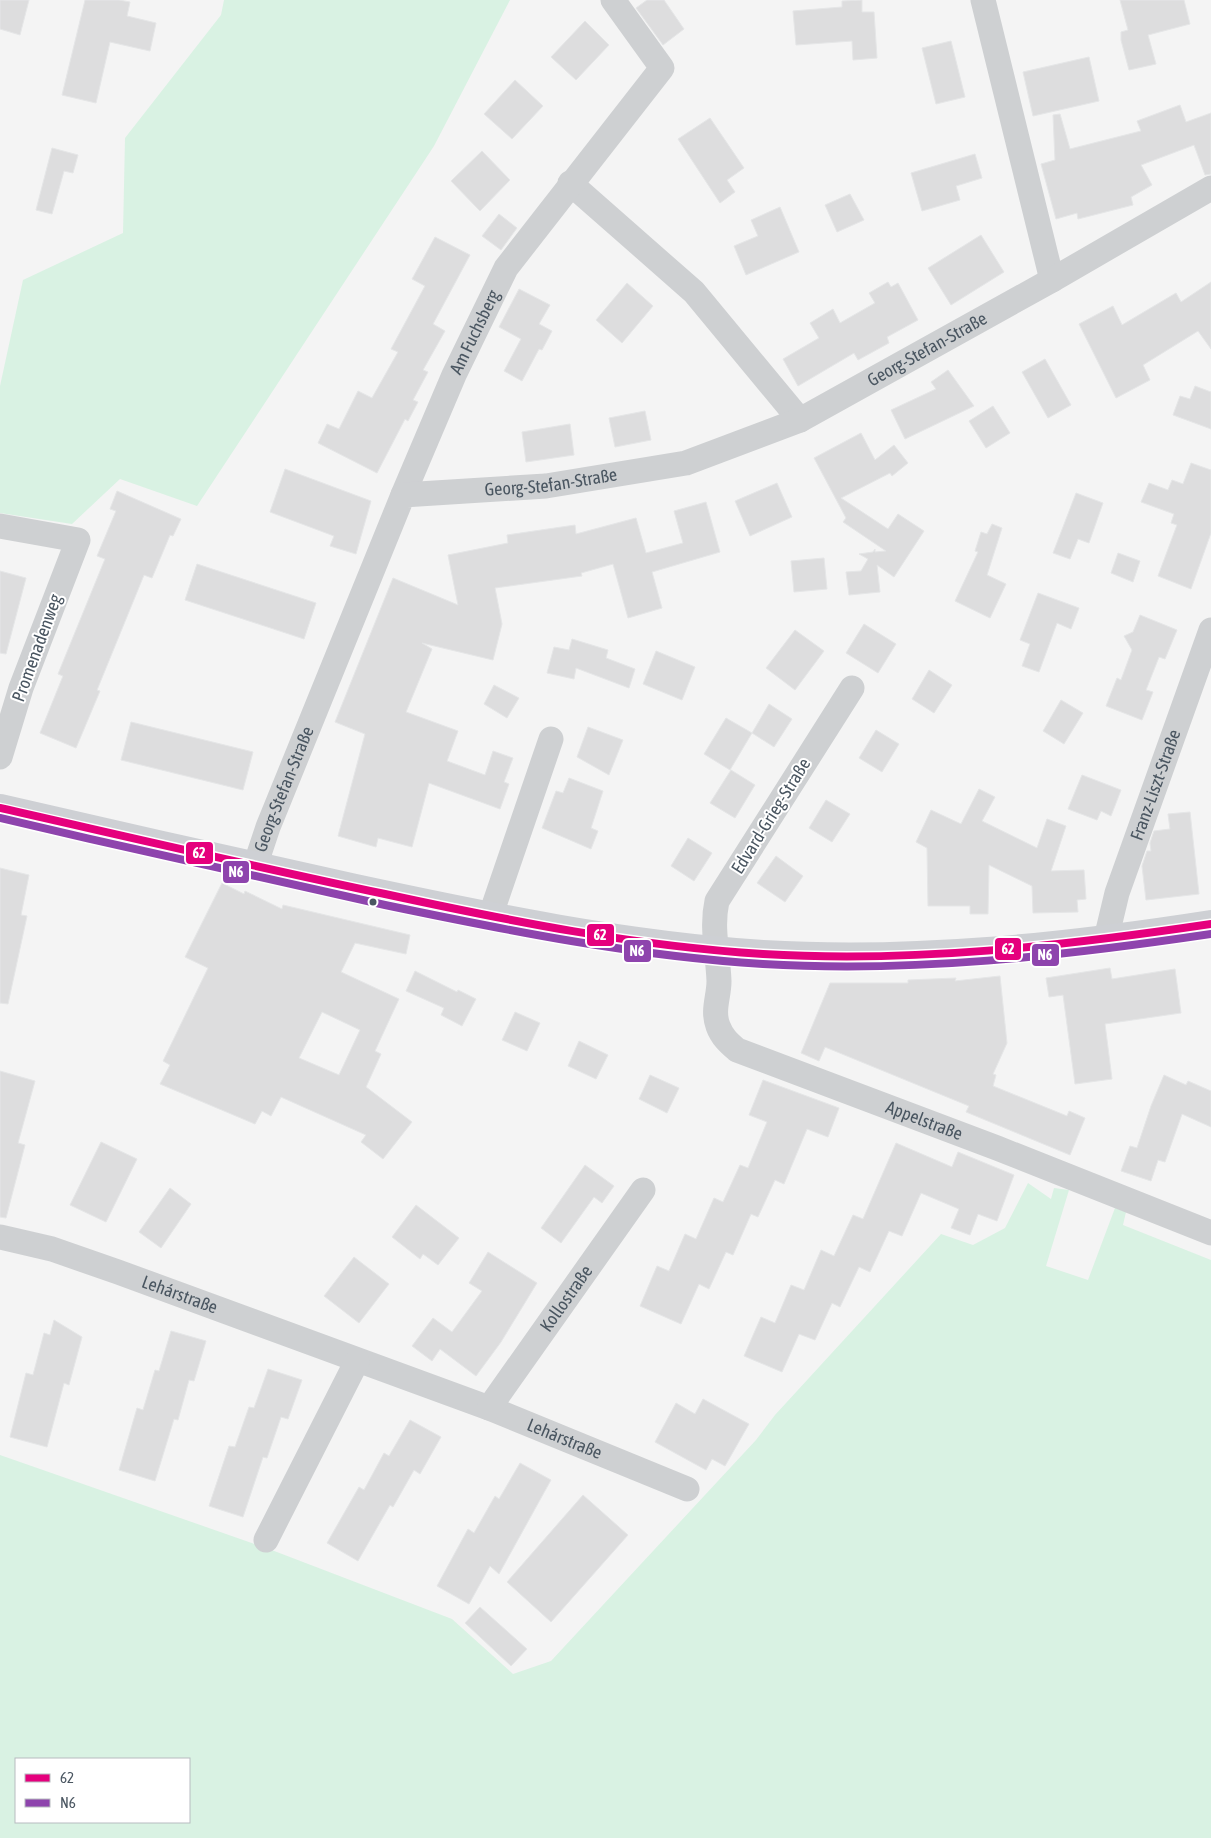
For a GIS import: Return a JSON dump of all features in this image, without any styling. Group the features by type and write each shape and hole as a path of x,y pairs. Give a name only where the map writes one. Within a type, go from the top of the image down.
{"main road":[{"path":"0,808 490,918 618,939 715,950 765,954 895,956 1001,950 1106,940 1211,924"}],"street":[{"name":"Am Fuchsberg","path":"403,495 454,376 506,268 662,68 613,0"},
{"path":"984,0 1052,280"},
{"path":"570,184 694,292 800,420"},
{"name":"Georg-Stefan-Straße","path":"255,866 272,818 403,495 546,486 686,463 800,420 1052,280 1211,188"},
{"name":"Promenadenweg","path":"0,526 78,540 20,688 0,757"},
{"name":"Franz-Liszt-Straße","path":"1106,940 1117,892 1211,630"},
{"name":"Edvard-Grieg-Straße","path":"715,950 714,916 717,901 852,688"},
{"path":"490,918 551,739"},
{"name":"Appelstraße","path":"715,950 719,982 714,1011 718,1026 725,1040 737,1050 997,1148 1211,1233"},
{"name":"Kollostraße","path":"489,1408 643,1190"},
{"name":"Lehárstraße","path":"0,1237 52,1249 118,1272 489,1408 687,1489"},
{"path":"266,1540 357,1361"}],"green space":[{"path":"224,0 510,0 434,146 197,506 120,479 72,524 0,513 0,386 23,280 123,233 125,138 221,15"},
{"path":"1028,1183 1051,1199 1054,1188 1069,1190 1046,1266 1088,1280 1115,1208 1126,1212 1123,1225 1211,1260 1211,1838 0,1838 0,1455 269,1549 452,1619 513,1674 551,1661 756,1440 775,1415 941,1234 973,1245 1005,1228"}],"building":[{"path":"0,0 29,0 20,35 0,29"},
{"path":"85,0 119,0 130,2 127,16 156,23 150,51 110,42 96,103 62,95"},
{"path":"647,0 664,0 684,29 663,45 636,8"},
{"path":"862,0 862,12 874,12 877,58 853,60 852,41 796,45 793,11 842,7 842,1"},
{"path":"1120,0 1184,0 1190,24 1148,35 1156,64 1129,70 1121,40 1121,32 1128,30"},
{"path":"585,21 609,45 576,80 551,57"},
{"path":"951,41 965,97 936,104 922,48"},
{"path":"1089,57 1099,101 1033,116 1023,72"},
{"path":"515,80 543,106 512,139 484,114"},
{"path":"1180,105 1186,122 1211,113 1211,174 1205,175 1194,145 1141,165 1152,185 1131,197 1133,205 1078,219 1077,213 1056,219 1041,164 1055,160 1053,115 1060,114 1070,149 1141,131 1137,121"},
{"path":"710,118 744,168 727,180 735,192 720,203 678,139"},
{"path":"52,148 78,155 73,173 64,171 52,214 36,210"},
{"path":"482,151 510,180 480,211 451,181"},
{"path":"975,154 982,178 956,186 960,200 922,211 911,173"},
{"path":"850,194 864,220 837,232 825,205"},
{"path":"780,207 799,252 746,275 734,246 758,236 751,220"},
{"path":"499,214 517,228 501,250 482,236"},
{"path":"981,235 1004,272 951,305 928,268"},
{"path":"435,237 470,255 433,324 445,331 423,370 428,372 413,400 418,402 408,421 405,419 377,473 318,443 327,424 339,429 358,391 372,398 398,352 391,349 425,286 412,279"},
{"path":"888,282 891,287 898,283 918,320 887,337 889,343 858,360 854,353 798,386 783,359 819,338 810,323 833,309 840,323 875,303 869,293"},
{"path":"1211,282 1211,349 1198,331 1143,365 1150,380 1116,398 1079,324 1113,306 1122,325 1176,293 1181,302"},
{"path":"627,283 653,306 622,343 596,320"},
{"path":"519,289 550,305 539,324 552,331 542,350 539,349 522,381 504,371 521,339 499,327"},
{"path":"1045,359 1071,405 1048,418 1022,372"},
{"path":"948,370 974,406 905,439 891,410 936,389 931,382"},
{"path":"1195,386 1211,392 1211,429 1173,415 1180,396 1190,399"},
{"path":"993,406 1010,433 986,448 969,421"},
{"path":"645,411 651,440 615,447 609,418"},
{"path":"570,424 574,455 526,462 522,432"},
{"path":"861,433 875,460 894,445 908,463 892,476 890,473 841,498 888,529 898,514 924,531 894,577 877,565 880,592 849,595 846,572 861,571 868,559 859,554 873,552 875,549 875,552 886,551 843,522 846,518 814,458"},
{"path":"1191,463 1211,470 1211,533 1191,589 1158,576 1177,525 1171,523 1174,514 1141,502 1149,483 1168,490 1172,480 1183,484"},
{"path":"285,469 371,501 356,554 330,546 334,536 270,512"},
{"path":"777,483 792,517 750,536 735,501"},
{"path":"117,491 181,519 173,536 170,535 152,578 144,575 97,690 100,691 76,748 40,733 63,676 58,674 105,559 97,556 116,511 110,509"},
{"path":"1076,493 1103,503 1089,543 1078,539 1070,559 1053,553"},
{"path":"706,502 720,552 652,572 662,608 628,618 613,564 581,573 582,576 495,588 502,624 493,660 422,643 432,649 406,712 458,731 447,761 485,775 493,751 513,758 504,782 509,784 500,809 429,783 412,847 378,838 376,847 338,836 365,734 335,722 393,578 458,605 448,555 508,543 507,535 575,525 576,534 636,518 646,553 683,543 674,511"},
{"path":"992,524 1002,528 987,575 1006,584 990,618 955,601 978,552 975,551 981,532 987,534"},
{"path":"1118,553 1140,561 1133,582 1111,573"},
{"path":"824,558 827,589 794,592 791,561"},
{"path":"197,564 316,603 304,639 185,600"},
{"path":"0,571 26,578 6,654 0,653"},
{"path":"1038,593 1079,608 1071,629 1057,623 1039,672 1022,666 1030,644 1020,640"},
{"path":"1140,615 1177,630 1165,659 1159,657 1146,690 1153,692 1142,720 1106,706 1117,678 1121,680 1132,650 1124,636 1133,632"},
{"path":"864,624 896,644 878,673 846,653"},
{"path":"795,630 824,651 795,690 766,668"},
{"path":"572,639 608,650 606,658 635,669 629,688 576,668 574,679 547,673 554,647 569,650"},
{"path":"656,651 695,667 682,700 643,684"},
{"path":"929,670 952,685 934,713 912,699"},
{"path":"494,685 519,698 507,718 484,704"},
{"path":"1061,700 1083,713 1064,744 1043,731"},
{"path":"769,704 792,719 774,747 752,733"},
{"path":"726,718 752,733 730,770 704,754"},
{"path":"131,722 253,752 243,790 121,760"},
{"path":"588,727 623,740 609,775 577,757"},
{"path":"876,730 899,744 882,772 859,758"},
{"path":"731,770 755,785 735,818 710,803"},
{"path":"1082,775 1121,790 1111,816 1101,811 1097,820 1068,809"},
{"path":"569,778 603,791 591,828 598,831 591,849 542,828 556,791 563,793"},
{"path":"979,789 995,797 982,821 1037,848 1047,819 1066,826 1051,871 1084,870 1086,899 1077,900 1078,912 1033,913 1032,886 989,865 988,914 970,914 970,906 928,906 927,848 916,842 931,810 961,824"},
{"path":"826,800 850,814 832,842 809,828"},
{"path":"1190,812 1199,894 1146,900 1142,866 1147,851 1151,851 1150,843 1154,831 1170,829 1168,814"},
{"path":"688,838 712,853 694,881 671,866"},
{"path":"776,856 803,876 785,902 757,883"},
{"path":"0,868 29,875 21,915 27,916 8,1004 0,1003"},
{"path":"222,883 244,894 245,891 282,909 283,905 410,935 406,954 355,943 341,972 399,999 375,1051 381,1054 366,1087 412,1122 383,1159 361,1142 366,1135 281,1097 271,1116 262,1111 255,1124 160,1084 170,1065 163,1061 208,968 185,957","holes":["322,1012 360,1030 339,1075 299,1058"]},
{"path":"1110,968 1112,979 1175,969 1181,1013 1105,1024 1112,1079 1075,1084 1063,995 1049,997 1046,978"},
{"path":"415,971 457,992 458,990 476,999 462,1026 441,1015 444,1008 406,991"},
{"path":"1000,976 1007,1043 993,1074 996,1075 993,1086 1067,1116 1069,1111 1085,1118 1070,1155 966,1112 969,1106 825,1047 819,1061 801,1053 830,983 908,983 908,980 956,978 955,981"},
{"path":"515,1012 540,1023 527,1051 502,1040"},
{"path":"579,1041 608,1055 596,1079 568,1066"},
{"path":"0,1071 35,1081 18,1143 25,1145 6,1218 0,1217"},
{"path":"650,1075 679,1088 667,1113 639,1099"},
{"path":"1164,1075 1186,1085 1188,1081 1211,1091 1211,1127 1182,1114 1165,1162 1158,1160 1151,1181 1121,1171 1130,1146 1137,1148"},
{"path":"763,1080 839,1108 828,1137 807,1129 784,1184 775,1180 758,1217 751,1214 733,1255 726,1252 709,1289 699,1284 681,1324 640,1306 657,1266 669,1271 685,1234 696,1239 714,1198 723,1202 740,1165 748,1168 767,1122 749,1115"},
{"path":"101,1142 137,1159 106,1222 70,1205"},
{"path":"896,1143 952,1167 958,1152 1014,1175 997,1221 978,1214 970,1235 951,1228 959,1209 921,1193 902,1236 889,1231 870,1272 859,1267 840,1307 832,1303 815,1340 799,1334 782,1372 744,1356 761,1317 775,1323 791,1285 804,1290 821,1250 834,1256 853,1215 863,1219"},
{"path":"585,1165 614,1186 602,1203 594,1197 561,1243 541,1228"},
{"path":"170,1188 191,1204 161,1248 139,1232"},
{"path":"416,1205 459,1238 438,1265 423,1254 420,1259 392,1237"},
{"path":"488,1252 537,1283 501,1342 476,1376 440,1349 432,1361 412,1346 433,1318 452,1332 482,1291 469,1283"},
{"path":"354,1257 389,1284 359,1323 324,1296"},
{"path":"54,1320 82,1337 69,1385 64,1383 47,1447 10,1437 26,1373 33,1375 44,1333 50,1335"},
{"path":"171,1331 206,1341 194,1381 189,1380 178,1420 174,1419 155,1481 119,1470 137,1408 143,1410 155,1370 159,1371"},
{"path":"268,1369 302,1380 288,1419 281,1417 267,1458 263,1457 243,1517 209,1506 229,1446 235,1447 249,1407 254,1408"},
{"path":"703,1399 749,1424 725,1466 712,1459 706,1470 655,1442 676,1403 695,1414"},
{"path":"410,1420 441,1437 420,1474 414,1470 393,1507 390,1505 358,1561 327,1543 359,1487 364,1490 384,1453 389,1456"},
{"path":"520,1463 551,1480 499,1574 490,1566 469,1604 437,1586 468,1529 474,1533 495,1496 499,1499"},
{"path":"583,1495 628,1535 551,1622 507,1582"},
{"path":"480,1607 527,1649 511,1666 465,1623"}],"transit line":[{"name":"62","path":"0,808 479,914 620,939 715,950 819,956 932,954 1044,946 1211,924"},
{"name":"N6","path":"0,818 288,884 479,924 620,949 715,960 819,966 932,964 1044,956 1211,934"}]}
